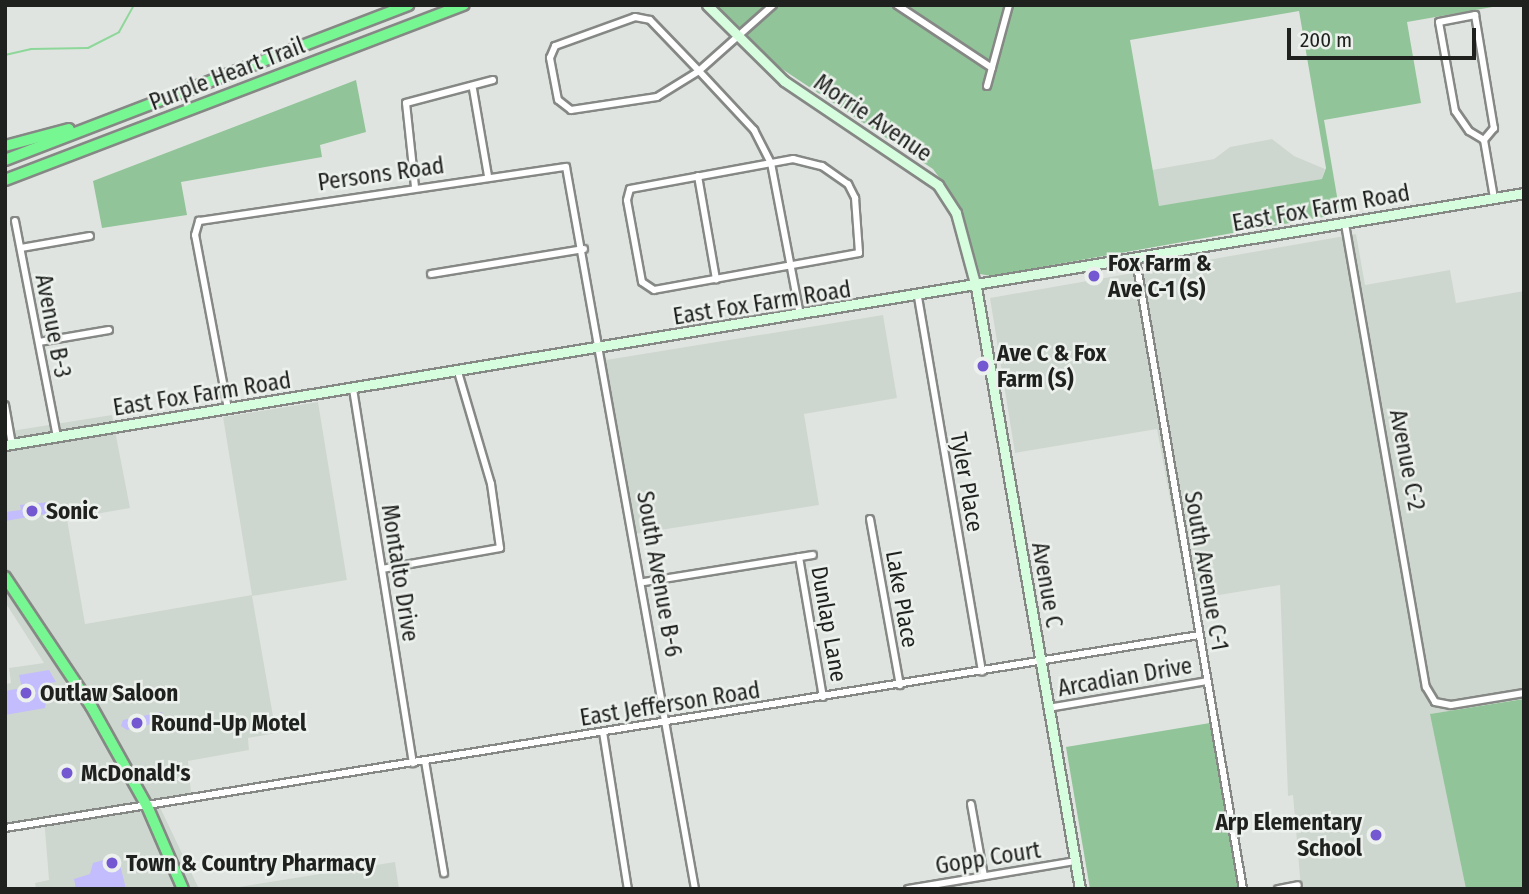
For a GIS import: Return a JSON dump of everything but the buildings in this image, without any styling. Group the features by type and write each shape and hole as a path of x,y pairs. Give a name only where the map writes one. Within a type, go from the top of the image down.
{"highway":[{"name":"Purple Heart Trail","path":"5,160 408,5"},
{"name":"Purple Heart Trail","path":"5,180 464,5"},
{"path":"5,146 159,100"},
{"path":"5,187 74,153"},
{"path":"5,577 61,655 147,806 183,889"}],"main road":[{"name":"Morrie Avenue","path":"707,5 784,81 938,186 965,234 976,287"},
{"name":"East Fox Farm Road","path":"9,445 919,297 1524,193"},
{"name":"Avenue C","path":"976,287 1080,889"}],"street":[{"path":"773,5 735,35 699,71 657,97 571,110 561,106 550,51 645,17 699,71 754,130 771,163 800,316"},
{"path":"897,5 992,68"},
{"path":"987,86 1009,5"},
{"path":"1484,140 1494,128 1475,15 1439,22 1455,111 1469,131 1484,140 1494,198"},
{"path":"415,187 405,103 473,89 493,80"},
{"path":"473,89 488,176"},
{"path":"771,163 813,163 848,184 863,247 853,256 654,290 642,282 627,200 630,189 698,176 771,163"},
{"name":"Persons Road","path":"228,409 196,224 560,165 571,173"},
{"name":"South Avenue B-6","path":"571,173 644,582 695,889"},
{"path":"698,176 716,279"},
{"name":"Avenue B-3","path":"15,221 57,438"},
{"name":"Avenue C-2","path":"1345,224 1424,676 1435,702 1451,705 1524,693"},
{"path":"21,248 90,236"},
{"path":"431,274 584,249"},
{"name":"South Avenue C-1","path":"1136,260 1243,889"},
{"name":"Tyler Place","path":"919,297 982,672"},
{"path":"39,342 109,330"},
{"path":"382,569 500,548 491,484 458,372"},
{"name":"Montalto Drive","path":"353,389 412,763"},
{"path":"5,405 9,445"},
{"name":"Lake Place","path":"870,519 900,685"},
{"path":"644,582 813,555"},
{"name":"Dunlap Lane","path":"799,557 823,697"},
{"name":"East Jefferson Road","path":"5,828 1199,635"},
{"name":"Arcadian Drive","path":"1048,708 1207,681"},
{"path":"603,732 628,889"},
{"path":"425,761 444,873"},
{"path":"971,804 984,876"},
{"name":"Gopp Court","path":"908,889 1075,861"},
{"path":"1278,889 1298,885"}],"shaded area":[{"path":"1272,139 1294,156 1325,169 1322,179 1159,207 1152,170 1214,159 1230,147"},
{"path":"1356,234 1365,285 1450,270 1456,303 1524,291 1524,699 1431,714 1466,889 1301,889 1293,795 1288,796 1280,585 1189,600 1157,429 1015,453 990,298"},
{"path":"883,315 897,398 804,414 819,505 628,535 600,361"},
{"path":"318,402 347,580 252,596 276,733 248,738 249,750 188,761 191,793 156,799 199,889 36,889 35,883 49,880 44,818 5,824 5,684 11,683 9,668 44,663 5,602 5,432 112,415 130,508 67,519 85,624 252,595 223,417"},
{"path":"395,862 399,889 226,889"}],"green space":[{"path":"715,5 1504,5 1407,22 1421,103 1324,120 1340,214 991,276 980,274 960,206 933,169 776,65","holes":["1299,11 1326,168 1322,179 1159,206 1130,40"]},
{"path":"356,80 366,132 320,145 322,157 181,182 187,215 102,228 93,181"},
{"path":"1524,699 1524,889 1466,889 1430,714"},
{"path":"1210,723 1238,889 1090,889 1066,747"}],"waterway":[{"path":"5,55 31,49 88,48 119,32 134,5"}],"place":[{"name":"Fox Farm & Ave C-1 (S)","path":"1094,276"},
{"name":"Ave C & Fox Farm (S)","path":"983,366"},
{"name":"Sonic","path":"32,511"},
{"name":"Outlaw Saloon","path":"26,693"},
{"name":"Round-Up Motel","path":"137,723"},
{"name":"McDonald's","path":"67,773"},
{"name":"Arp Elementary School","path":"1376,835"},
{"name":"Town & Country Pharmacy","path":"112,863"}]}
